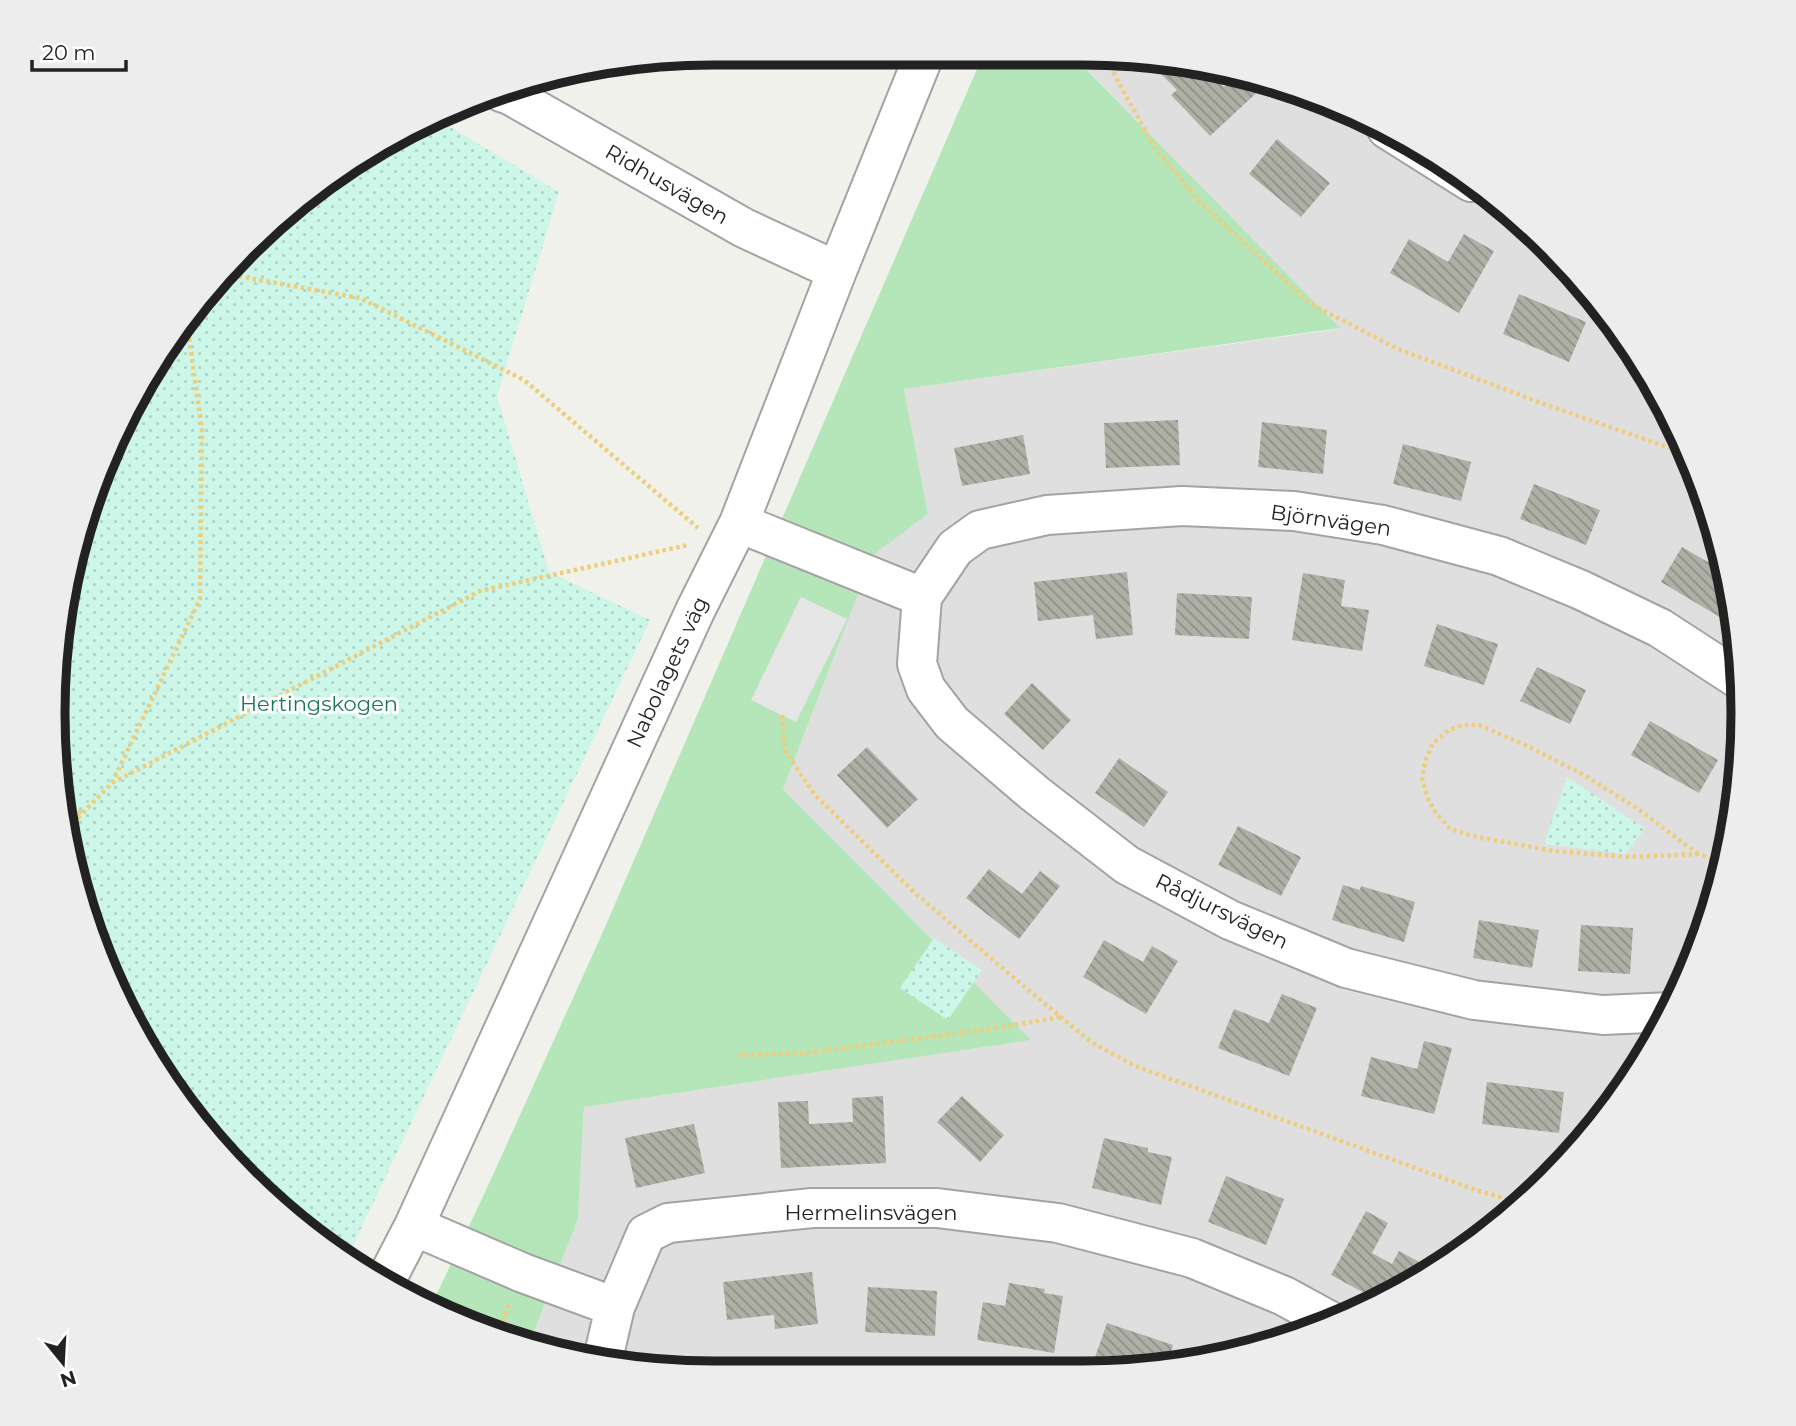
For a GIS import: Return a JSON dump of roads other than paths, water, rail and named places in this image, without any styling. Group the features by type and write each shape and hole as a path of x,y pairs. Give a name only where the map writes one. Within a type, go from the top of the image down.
{"street":[{"name":"Nabolagets väg","path":"389,1274 414,1226 695,611 920,65"},
{"name":"Ridhusvägen","path":"513,97 744,228 837,271"},
{"name":"Björnvägen","path":"922,597 955,548 980,530 1047,515 1182,506 1294,511 1383,525 1499,556 1581,590 1660,628 1730,674"},
{"path":"726,531 922,597"},
{"name":"Rådjursvägen","path":"922,597 918,664 926,689 952,723 1034,793 1127,865 1230,919 1346,968 1474,1000 1603,1015 1657,1013"},
{"name":"Hermelinsvägen","path":"605,1352 615,1307 646,1234 668,1223 812,1208 937,1208 1058,1223 1192,1258 1284,1296 1321,1316"},
{"path":"414,1226 523,1273 615,1307"}],"park label":[{"name":"Hertingskogen","path":"319,703"}]}
